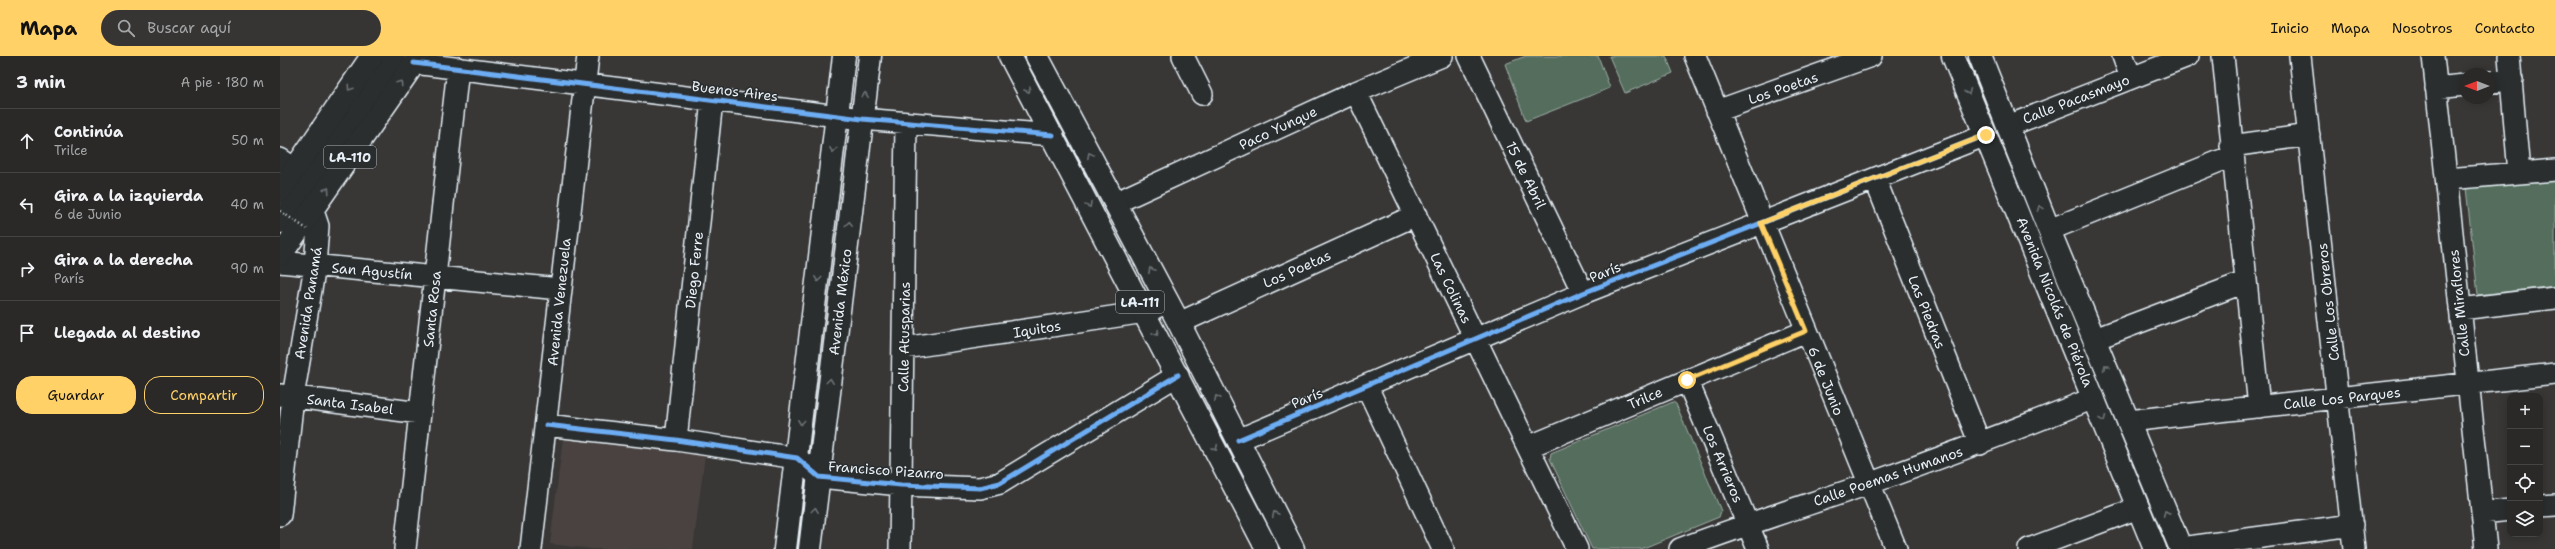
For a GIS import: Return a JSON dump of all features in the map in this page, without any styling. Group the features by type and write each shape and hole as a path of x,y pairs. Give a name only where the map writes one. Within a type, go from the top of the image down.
{"street":[{"name":"LA-110","path":"280,190 288,164 372,56"},
{"name":"Avenida Venezuela","path":"532,549 560,289 588,56"},
{"name":"Avenida México","path":"785,549 844,56"},
{"name":"Avenida México","path":"810,549 870,56"},
{"name":"LA-111","path":"1010,56 1053,135 1267,549"},
{"name":"LA-111","path":"1037,56 1179,323 1293,549"},
{"path":"1183,56 1202,94"},
{"name":"Paco Yunque","path":"1115,203 1356,92 1442,56"},
{"name":"15 de Abril","path":"1469,56 1583,293"},
{"name":"6 de Junio","path":"1695,56 1761,223 1896,549"},
{"name":"Los Poetas","path":"1716,111 1871,56"},
{"name":"Avenida Nicolás de Piérola","path":"1953,56 2155,549"},
{"name":"Avenida Nicolás de Piérola","path":"1980,56 2049,230 2181,549"},
{"path":"2123,56 2131,78"},
{"name":"Calle Pacasmayo","path":"2008,126 2188,56"},
{"path":"2223,56 2231,151 2259,407"},
{"name":"Calle Los Obreros","path":"2300,56 2339,398 2354,549"},
{"name":"Calle Miraflores","path":"2433,56 2447,179 2467,385 2486,549"},
{"path":"2510,56 2519,173"},
{"name":"LA-110","path":"280,256 310,220 409,58"},
{"name":"Buenos Aires","path":"409,58 458,68 862,119 906,124 1053,135"},
{"path":"280,222 409,58"},
{"name":"Santa Rosa","path":"405,549 458,68"},
{"path":"2495,81 2512,80"},
{"path":"2436,88 2459,86"},
{"name":"Las Colinas","path":"1356,92 1577,549"},
{"name":"Diego Ferre","path":"676,440 712,100"},
{"name":"Calle Atusparias","path":"900,549 906,124"},
{"name":"París","path":"1238,440 1367,387 1476,338 1583,293 1986,135"},
{"path":"2049,230 2231,151 2309,135"},
{"path":"2447,179 2555,170"},
{"name":"Las Piedras","path":"1875,179 1980,444"},
{"name":"Los Poetas","path":"1179,323 1416,215"},
{"name":"Avenida Panamá","path":"280,515 287,396 315,266 318,226 310,220"},
{"name":"San Agustín","path":"280,262 560,289"},
{"path":"2095,339 2245,282"},
{"path":"2460,309 2555,298"},
{"name":"Iquitos","path":"904,348 1145,312 1168,302"},
{"name":"Trilce","path":"1528,447 1806,331"},
{"name":"Calle Los Parques","path":"2128,421 2467,385 2555,374"},
{"name":"Francisco Pizarro","path":"797,458 819,477 902,485 980,488 1000,483 1178,375"},
{"name":"Los Arrieros","path":"1687,380 1758,549"},
{"path":"1367,387 1443,549"},
{"name":"Santa Isabel","path":"287,396 420,413"},
{"name":"Calle Poemas Humanos","path":"1680,549 1747,523 1869,484 1980,444 2094,398"},
{"path":"546,425 676,440 797,458"},
{"path":"2543,506 2555,505"},
{"path":"2028,549 2138,508"},
{"path":"2482,513 2507,510"},
{"path":"2181,549 2352,525"}],"path":[{"path":"280,211 310,220"}],"shaded area":[{"path":"563,438 705,455 693,549 592,549 550,544"}],"green space":[{"path":"1526,56 1598,56 1610,88 1526,121 1505,64"},
{"path":"1609,56 1666,56 1673,73 1625,93"},
{"path":"2555,179 2555,286 2478,295 2466,188"},
{"path":"1673,402 1676,404 1721,511 1719,517 1641,549 1592,549 1550,459 1551,453"}],"cycle path":[{"path":"414,63 862,119 1053,135"},
{"path":"1238,440 1583,293 1986,135"},
{"path":"546,425 676,440 797,458 819,477 901,485 980,488 1000,483 1178,375"}],"route":[{"path":"1687,380 1806,331 1761,223 1986,135"}]}
